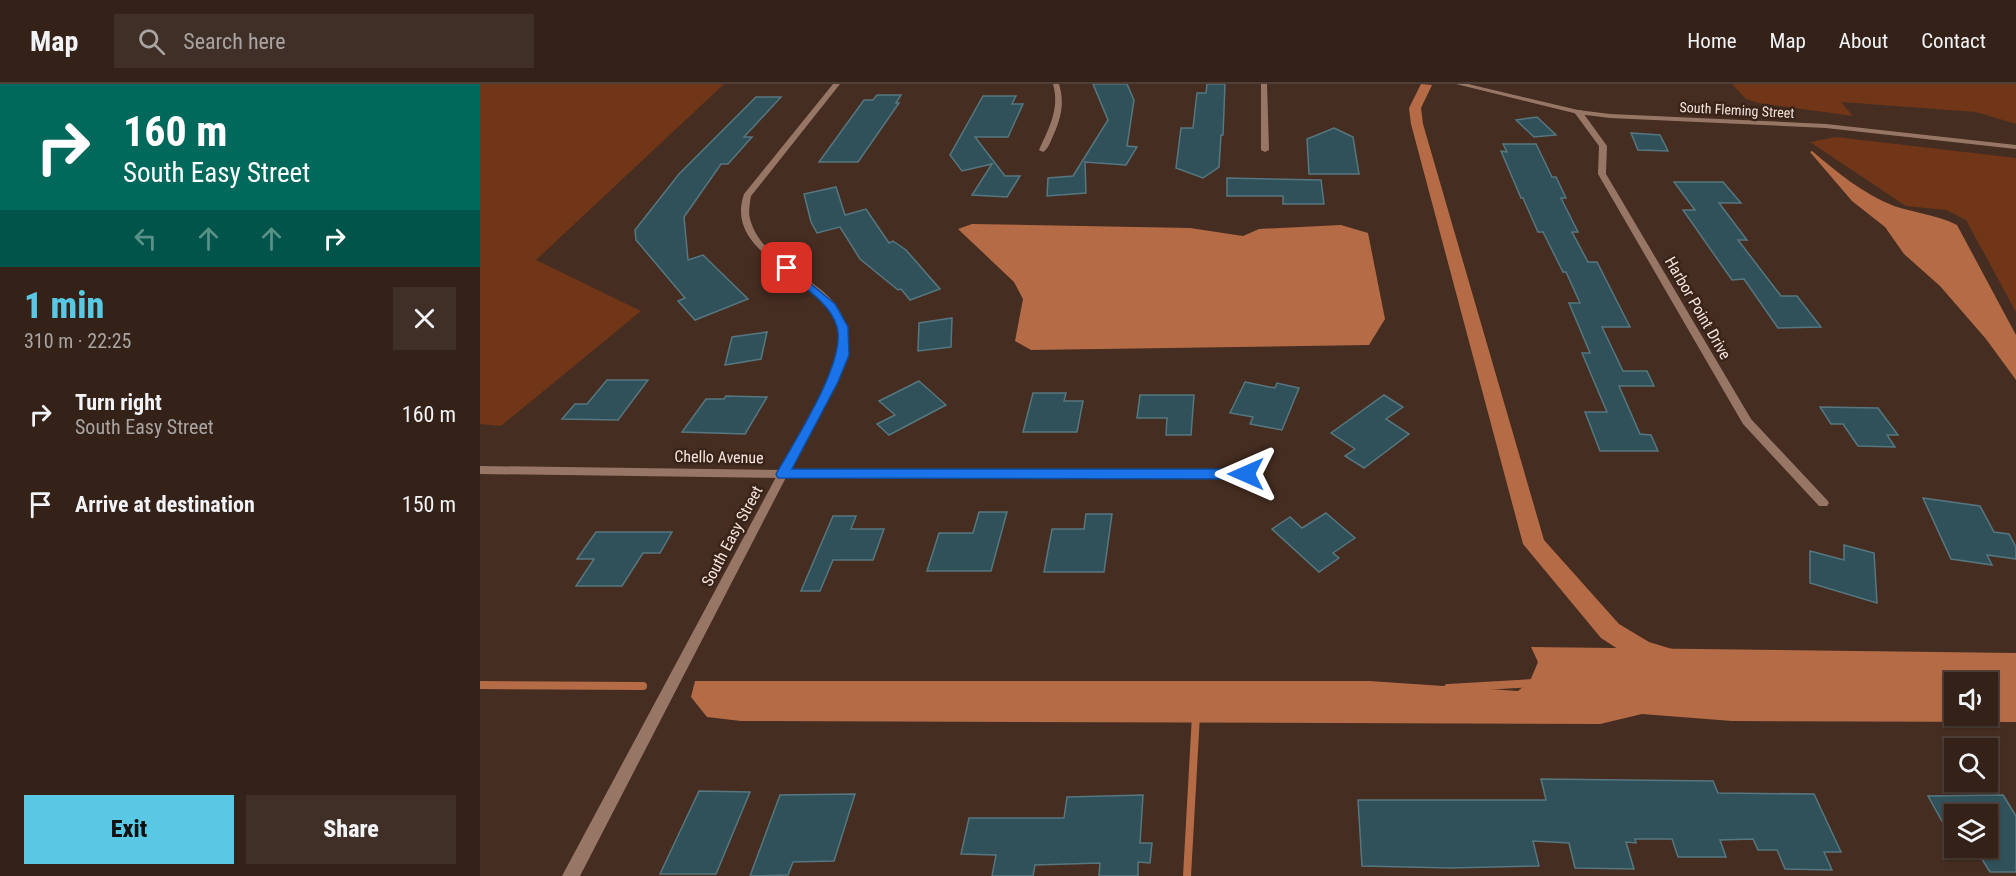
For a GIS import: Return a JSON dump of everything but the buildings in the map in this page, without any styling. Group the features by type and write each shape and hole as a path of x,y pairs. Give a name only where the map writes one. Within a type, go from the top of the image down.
{"street":[{"name":"South Easy Street","path":"571,876 836,373 843,355 843,327 831,306 758,242 745,225 742,210 747,196 837,84"},
{"path":"1043,150 1060,110 1062,96 1056,84"},
{"path":"1264,84 1265,150"},
{"name":"South Fleming Street","path":"1459,84 1578,112 1855,129 2016,147"},
{"name":"Harbor Point Drive","path":"1578,112 1603,146 1602,174 1747,421 1823,503"},
{"name":"Chello Avenue","path":"480,470 783,474 1246,474"}],"shaded area":[{"path":"480,84 724,84 536,260 641,311 501,426 480,424"},
{"path":"1732,84 2016,84 2016,124 1976,112 1841,102 1853,116 1758,103 1746,99"},
{"path":"1836,137 2016,158 2016,312 1966,220 1946,210 1906,206 1810,142"},
{"path":"1812,151 1851,182 1883,201 1957,225 2016,335 2016,380 1986,339 1940,286 1904,254 1885,227 1852,201 1810,152"},
{"path":"972,224 1190,228 1243,236 1259,229 1341,225 1368,233 1385,319 1369,345 1031,350 1015,341 1023,299 1014,282 958,229"},
{"path":"1531,647 2016,653 2016,722 1998,722 1998,672 1944,672 1944,722 1732,721 1642,714 1600,724 741,721 707,717 691,697 695,681 1369,681 1518,691 1530,681 1538,662"}],"waterway":[{"path":"1426,85 1415,108 1417,124 1534,544 1610,631 1642,651 1663,657"},
{"path":"1448,688 1534,683"},
{"path":"480,685 643,686"},
{"path":"1187,876 1196,715"}],"route":[{"path":"787,268 831,306 843,327 843,355 832,382 783,474 1246,474"}]}
